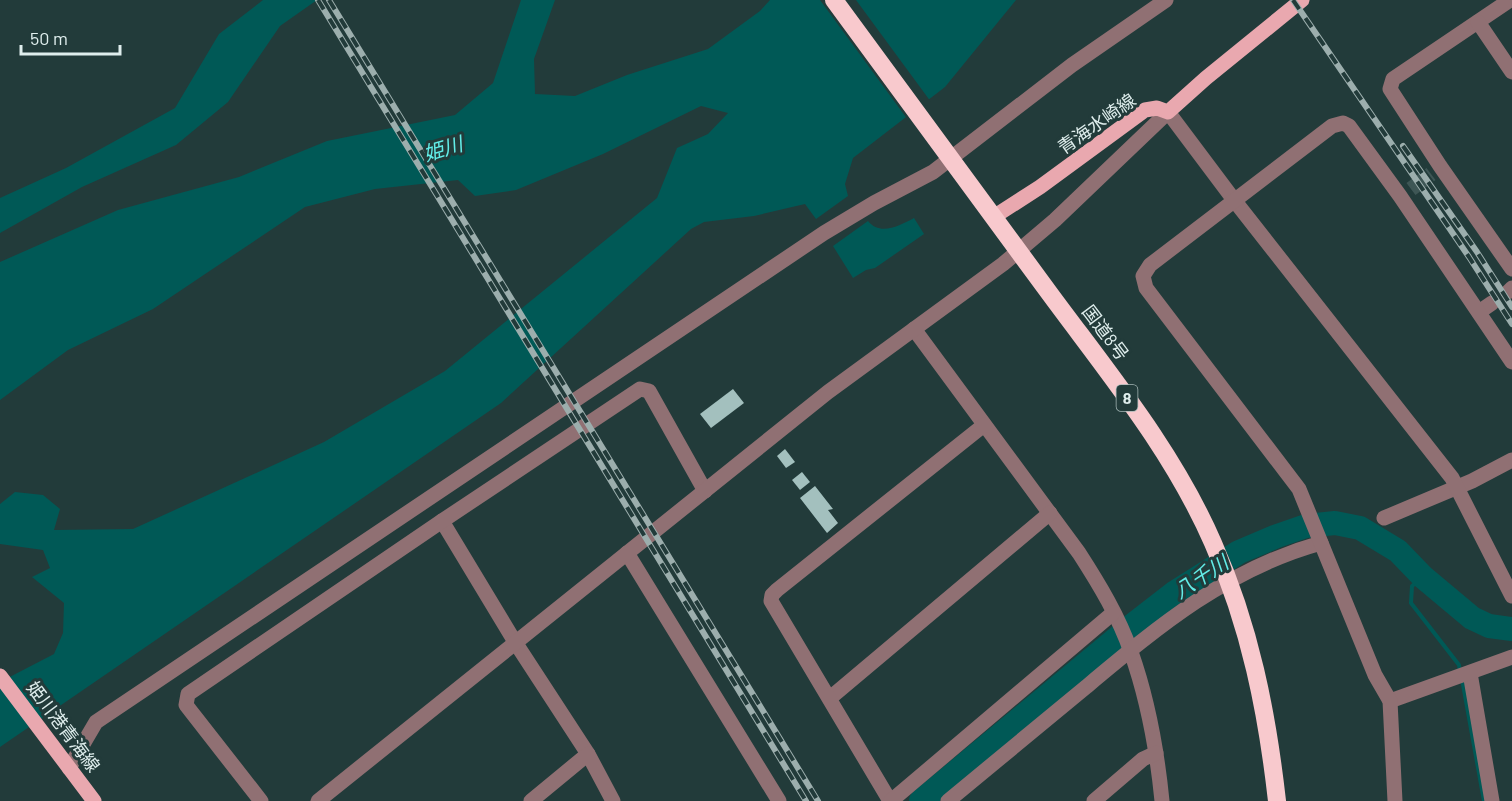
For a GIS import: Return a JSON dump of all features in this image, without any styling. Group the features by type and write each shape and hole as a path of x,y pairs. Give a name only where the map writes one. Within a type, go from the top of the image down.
{"highway":[{"name":"国道8号","path":"834,0 995,216 1158,441 1190,497 1213,543 1248,639 1267,723 1277,801"}],"main road":[{"path":"1168,112 1302,0"},
{"name":"青海水崎線","path":"995,216 1040,187 1145,110 1157,108 1168,112"},
{"name":"姫川港青海線","path":"0,676 94,801"}],"street":[{"path":"69,768 96,722 824,233 952,160 1072,65 1166,0"},
{"path":"1510,0 1393,79 1390,84 1435,170 1512,268"},
{"path":"1478,22 1512,72"},
{"path":"318,801 828,392 1003,264 1055,220 1168,112 1234,200 1452,478 1512,596"},
{"path":"1395,801 1390,701 1375,675 1304,499 1291,477 1146,288 1145,270 1332,126 1343,123 1349,126 1406,193 1512,362"},
{"path":"1479,312 1492,303"},
{"path":"914,329 1050,513 1091,572 1113,613 1131,650 1145,699 1156,753 1162,801"},
{"path":"261,801 186,705 188,694 640,389 649,391 705,491"},
{"path":"984,425 772,595 772,606 830,698 890,801 1113,613"},
{"path":"1384,518 1472,481 1512,460"},
{"path":"830,698 1050,513"},
{"path":"442,521 515,642 588,754 613,801"},
{"path":"948,801 1131,650 1212,590 1259,565 1322,543"},
{"path":"627,553 778,801"},
{"path":"1390,701 1512,657"},
{"path":"1470,673 1492,801"},
{"path":"1094,801 1143,759 1156,753"},
{"path":"531,801 588,754"}],"water":[{"path":"263,0 317,0 280,26 228,102 176,145 82,187 0,233 0,198 66,168 175,108 219,34"},
{"name":"姫川","path":"521,0 555,0 534,59 535,94 575,96 627,75 708,49 760,11 770,0 1016,0 945,87 853,158 845,184 848,196 816,219 805,204 754,216 704,222 691,229 501,403 0,747 0,682 54,654 63,633 64,603 32,577 50,568 43,550 0,544 0,504 15,492 43,495 60,509 54,530 133,529 324,442 445,371 657,198 677,148 708,134 728,113 701,106 603,154 516,190 475,196 458,180 375,189 305,207 153,309 68,350 0,400 0,262 118,210 239,177 327,141 455,115 493,83"},
{"path":"914,218 924,234 875,268 866,270 853,278 833,246 868,221 873,226 884,229"}],"pier":[{"path":"820,0 856,0 931,102 908,120"}],"building":[{"path":"733,389 744,403 711,428 700,414"},
{"path":"785,449 795,462 786,468 777,456"},
{"path":"802,472 810,482 800,490 792,480"},
{"path":"815,486 833,509 828,510 838,523 827,533 800,498"}],"waterway":[{"name":"八千川","path":"921,801 1174,593 1239,552 1306,526 1335,523 1360,528 1398,551 1423,577 1472,618 1489,626 1512,629"},
{"path":"1423,577 1412,586 1411,603 1459,665 1460,672"},
{"path":"1462,679 1484,801"}],"tunnel":[{"path":"1411,189 1431,174"}],"railway":[{"path":"318,0 806,801"},
{"path":"329,0 818,801"},
{"path":"1293,0 1469,257 1512,324"},
{"path":"1403,146 1477,252 1512,307"}]}
